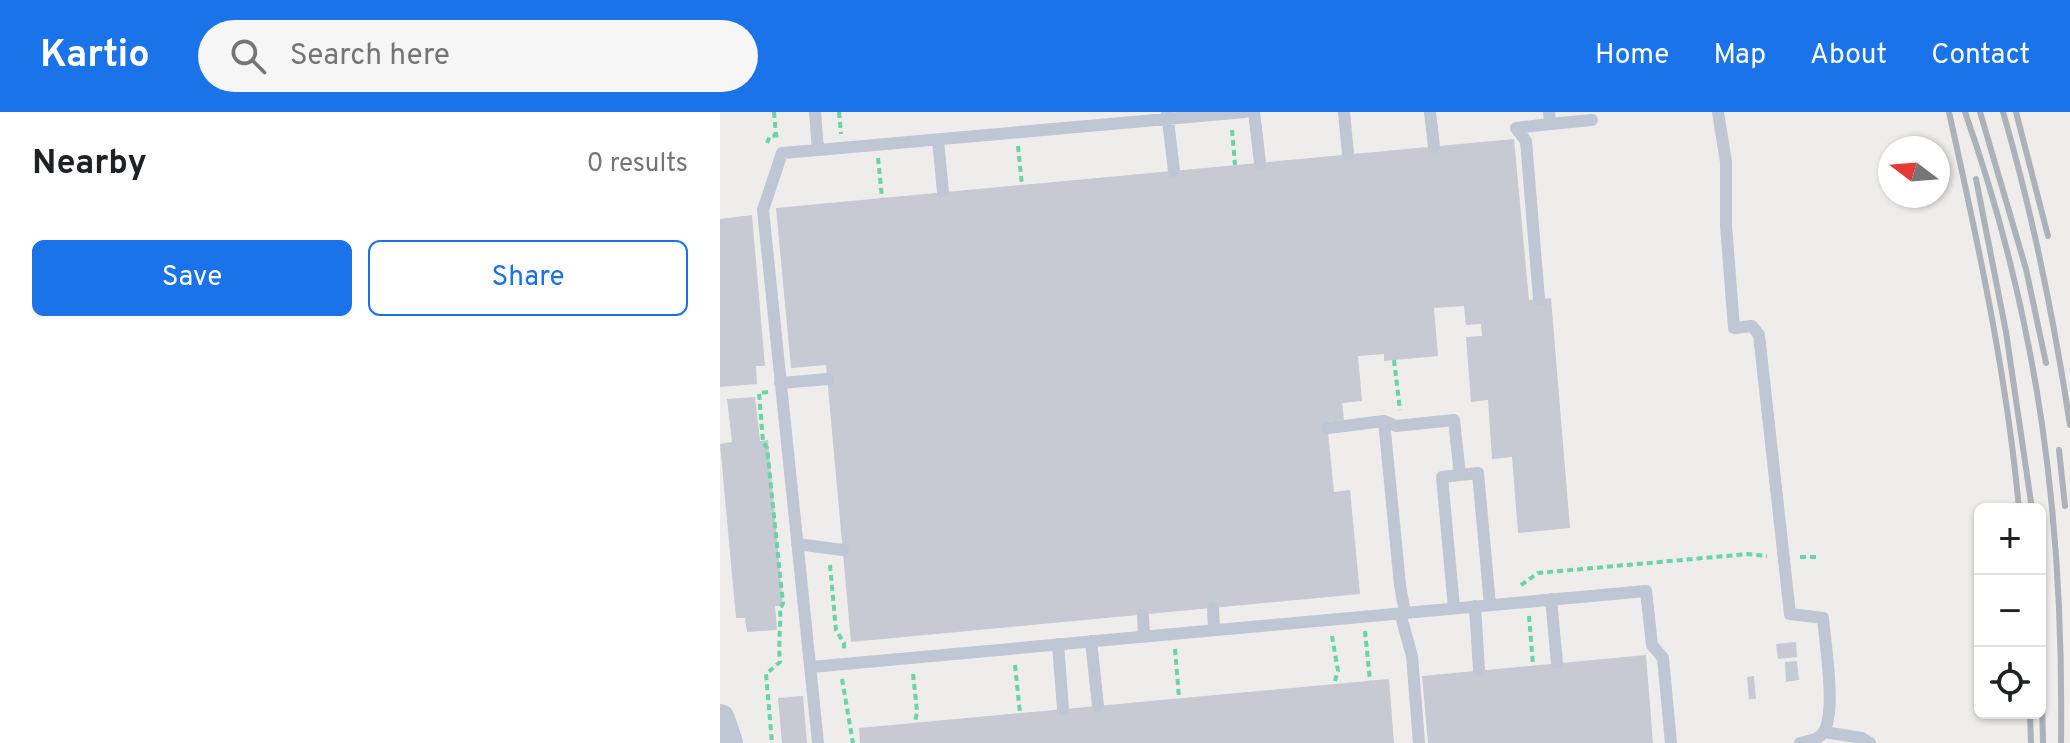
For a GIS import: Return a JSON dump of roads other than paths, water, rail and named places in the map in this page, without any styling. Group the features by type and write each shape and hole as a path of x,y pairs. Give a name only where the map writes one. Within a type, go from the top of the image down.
{"street":[{"path":"720,719 728,743"}],"lane":[{"path":"815,112 818,150"},
{"path":"1098,112 1099,126"},
{"path":"818,743 763,210 782,153 1099,126 1167,116 1245,112"},
{"path":"1254,112 1260,163"},
{"path":"1344,112 1348,154"},
{"path":"1430,112 1434,147"},
{"path":"1514,112 1516,128 1526,141 1539,299"},
{"path":"1718,112 1726,162 1726,225 1734,328 1752,326 1759,335 1790,614 1823,618 1830,704 1824,732 1815,740 1800,743"},
{"path":"1167,116 1174,171"},
{"path":"1516,128 1549,118 1592,120"},
{"path":"938,140 943,192"},
{"path":"780,383 828,379"},
{"path":"1328,428 1454,420 1460,475"},
{"path":"1386,422 1402,613 1412,656 1419,743"},
{"path":"1454,608 1442,477 1478,473 1490,605"},
{"path":"797,544 843,550"},
{"path":"811,667 1646,591 1652,645 1663,658 1671,743"},
{"path":"1551,599 1557,663"},
{"path":"1475,606 1479,670"},
{"path":"1213,608 1214,630"},
{"path":"1143,615 1144,636"},
{"path":"1091,641 1098,706"},
{"path":"1058,644 1063,709"},
{"path":"1824,732 1862,738 1870,743"}],"railway":[{"path":"1949,112 1999,359 2018,503"},
{"path":"1965,112 2012,268 2042,423 2058,580 2061,743"},
{"path":"1980,112 2026,269 2046,363"},
{"path":"2003,112 2042,267 2070,425"},
{"path":"2016,112 2048,236"},
{"path":"1976,179 2006,332 2031,503"},
{"path":"2059,450 2065,506"},
{"path":"2041,647 2043,743"},
{"path":"2030,719 2031,743"}]}
